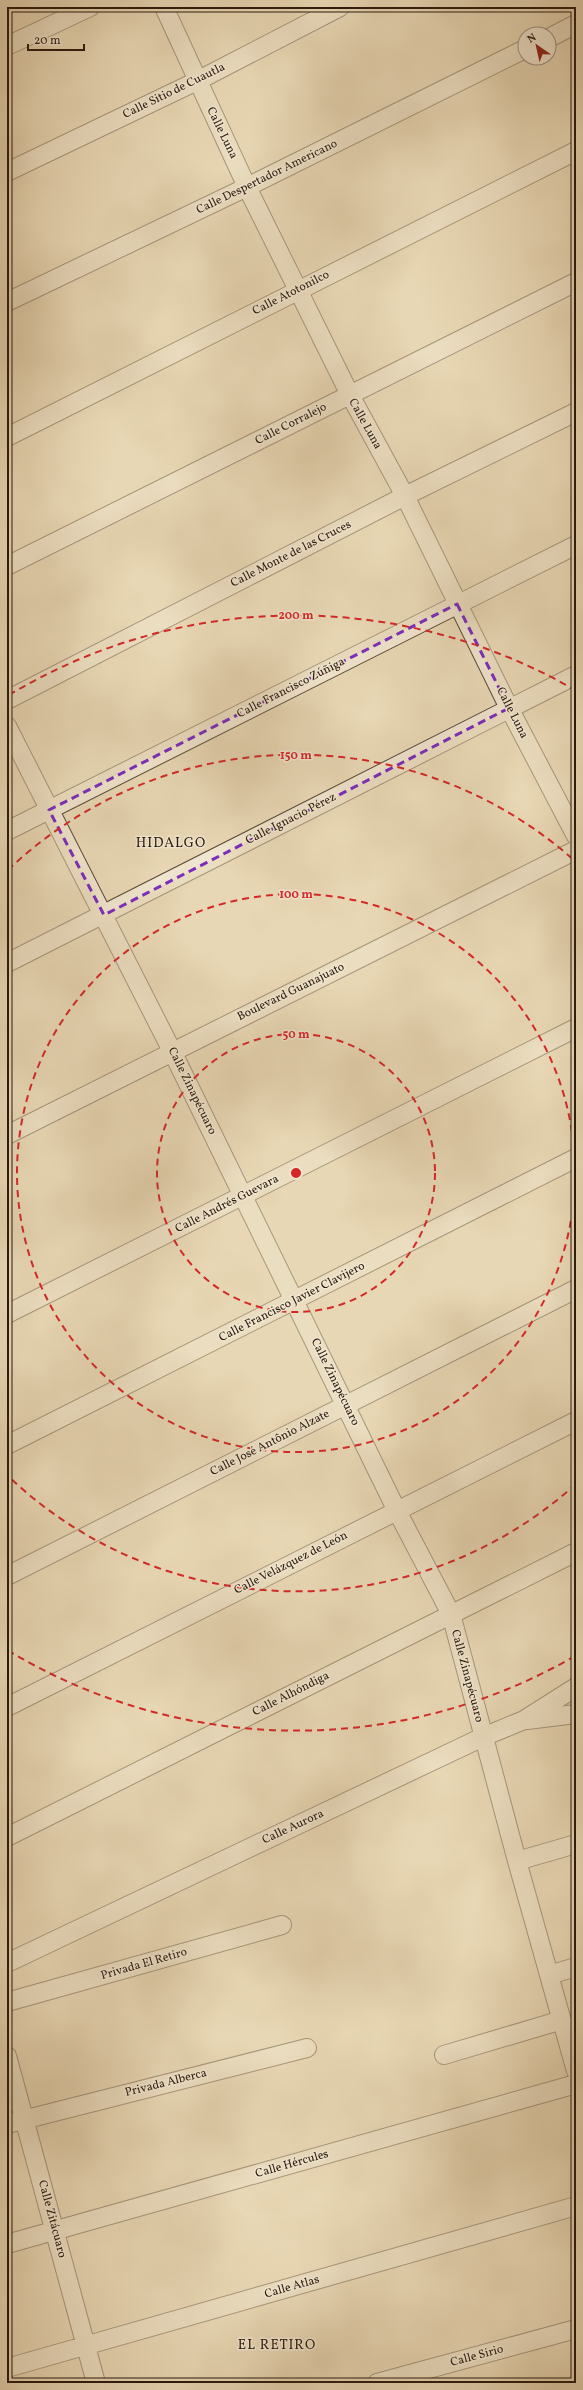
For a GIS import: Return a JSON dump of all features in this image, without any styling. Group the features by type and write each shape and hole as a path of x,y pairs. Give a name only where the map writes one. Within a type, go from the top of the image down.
{"street":[{"path":"7,46 90,7"},
{"name":"Calle Luna","path":"164,7 247,187 350,395 405,496 508,708 576,836"},
{"name":"Calle Sitio de Cuautla","path":"7,172 197,81 340,7"},
{"path":"557,34 576,24"},
{"name":"Calle Despertador Americano","path":"7,302 247,187 517,54"},
{"name":"Calle Atotonilco","path":"7,437 298,289 576,151"},
{"name":"Calle Corralejo","path":"7,566 576,282"},
{"name":"Calle Monte de las Cruces","path":"7,700 405,496 576,412"},
{"name":"Calle Francisco Zúñiga","path":"7,831 576,545"},
{"name":"Calle Ignacio Pérez","path":"7,963 104,915 508,708 576,675"},
{"name":"Calle Zinapécuaro","path":"7,726 104,915 346,1404 396,1509 451,1614 483,1737 576,2071"},
{"name":"Boulevard Guanajuato","path":"7,1135 172,1051 576,850"},
{"name":"Calle Andrés Guevara","path":"7,1314 576,1028"},
{"name":"Calle Francisco Javier Clavijero","path":"7,1445 576,1158"},
{"name":"Calle José Antônio Alzate","path":"7,1576 576,1289"},
{"name":"Calle Velázquez de León","path":"7,1706 396,1509 576,1421"},
{"name":"Calle Alhóndiga","path":"7,1837 576,1552"},
{"name":"Calle Aurora","path":"7,1963 483,1737 524,1720 576,1687"},
{"path":"524,1720 576,1714"},
{"path":"517,1861 576,1844"},
{"name":"Privada El Retiro","path":"7,2002 282,1925"},
{"path":"549,1975 576,1967"},
{"path":"444,2055 562,2020"},
{"name":"Privada Alberca","path":"7,2124 307,2048"},
{"name":"Calle Zitácuaro","path":"7,2056 56,2231 96,2383"},
{"name":"Calle Hércules","path":"7,2244 576,2084"},
{"name":"Calle Atlas","path":"7,2368 576,2206"},
{"name":"Calle Sirio","path":"378,2383 576,2330"}],"highlighted area":[{"path":"457,604 509,708 104,915 49,810"}],"district":[{"name":"HIDALGO","path":"171,843"},
{"name":"EL RETIRO","path":"277,2345"}]}
